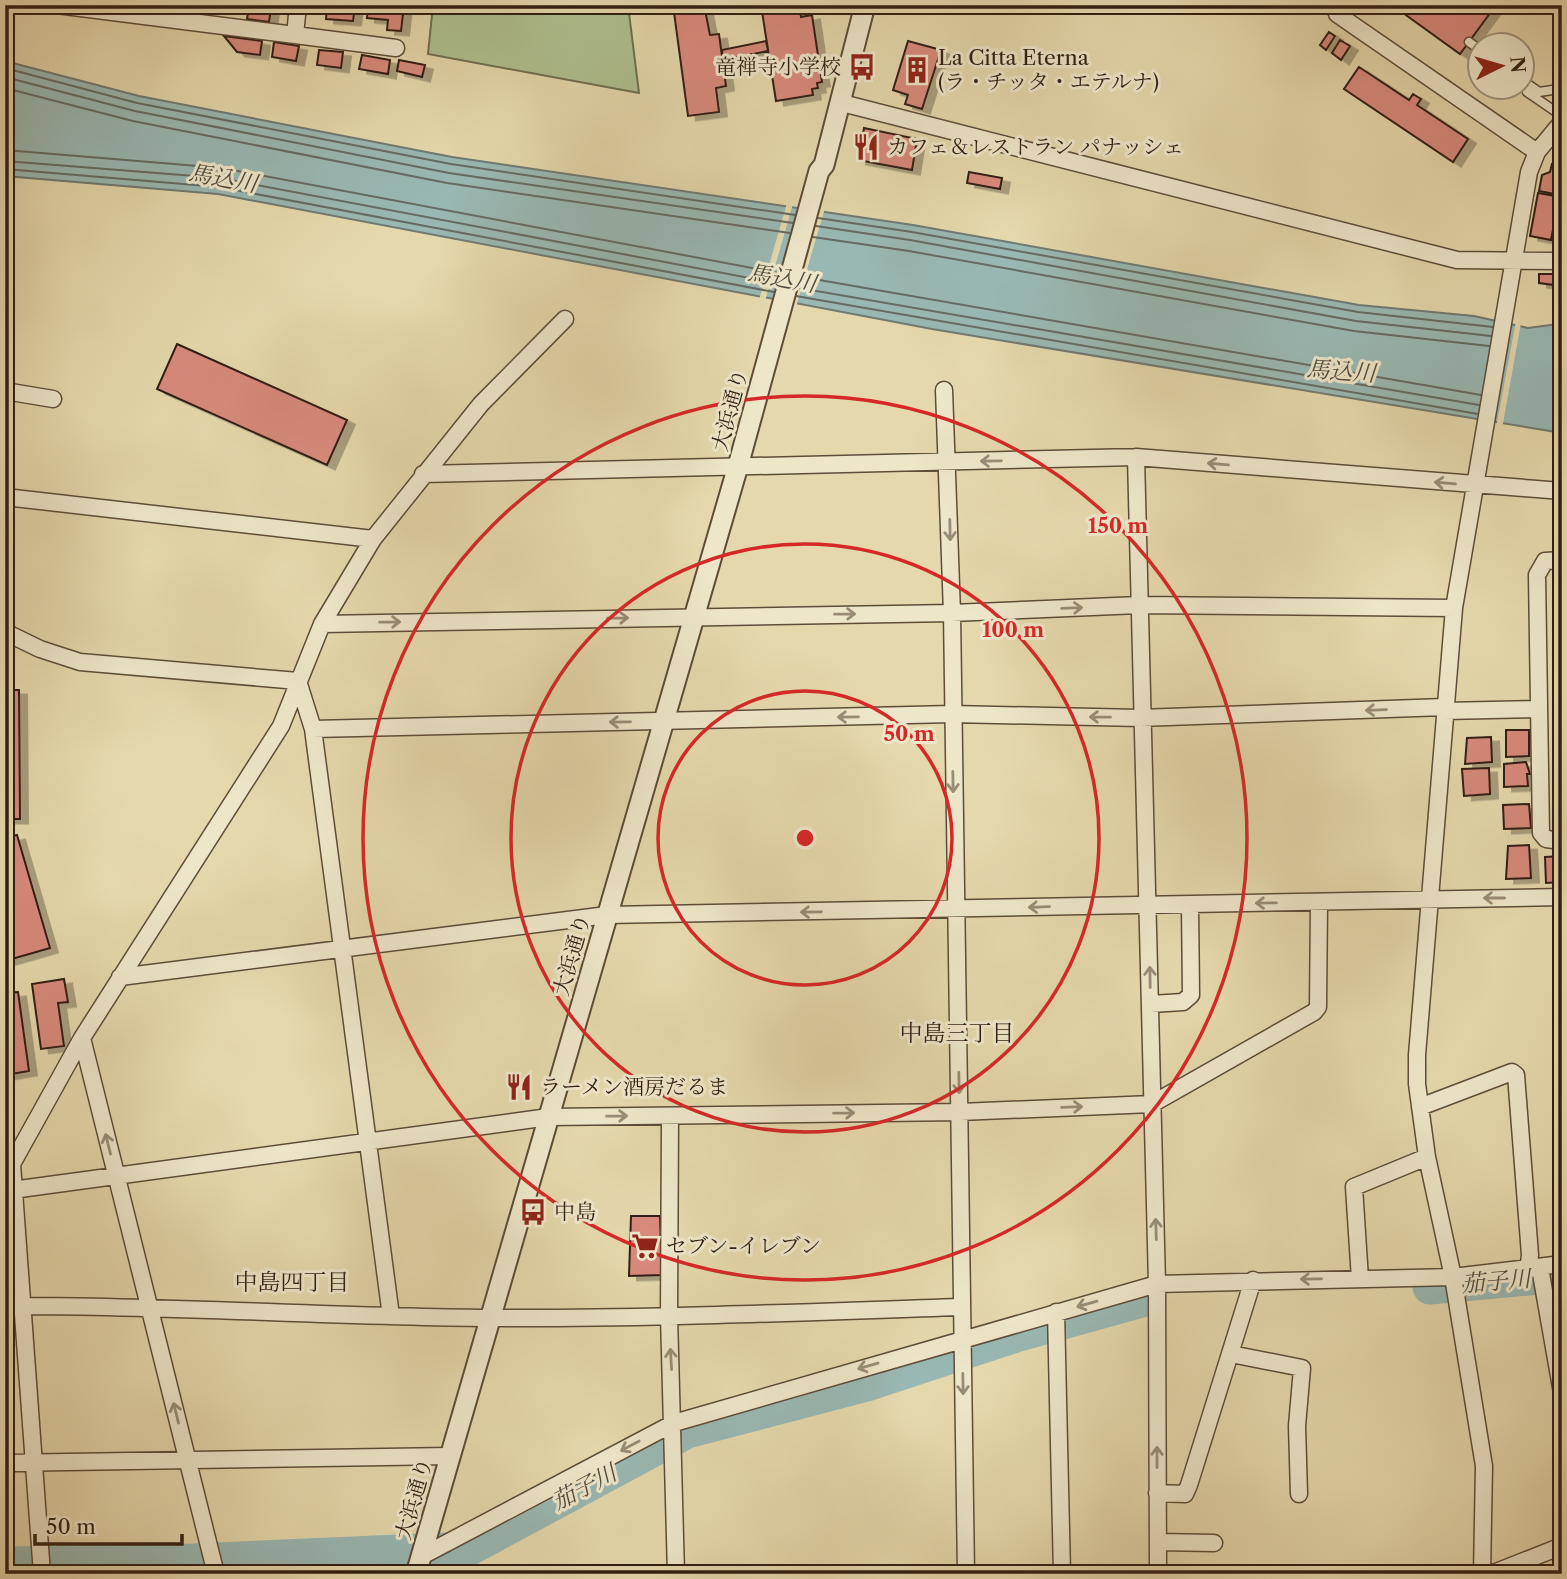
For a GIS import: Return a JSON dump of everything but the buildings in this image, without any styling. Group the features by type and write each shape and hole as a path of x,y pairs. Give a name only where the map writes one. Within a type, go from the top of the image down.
{"street":[{"path":"57,5 396,48"},
{"path":"295,35 298,5"},
{"path":"865,5 842,103 1457,260 1562,261"},
{"path":"1337,14 1537,152"},
{"name":"大浜通り","path":"419,1565 738,466 819,171 824,165 842,103"},
{"path":"1482,1574 1484,1473 1454,1283 1427,1157 1417,1055 1454,608 1529,172 1537,152 1562,119"},
{"path":"42,1574 24,1306 13,1254 10,1191 12,1164 82,1038 281,726 322,624 373,539 481,404 565,319"},
{"path":"944,390 952,612 967,1574"},
{"path":"5,391 53,400"},
{"path":"1136,457 1140,718 1149,904 1157,1284 1158,1574"},
{"path":"423,474 1136,457 1475,477 1562,491"},
{"path":"5,497 373,539"},
{"path":"1562,560 1545,561 1537,575 1541,833 1546,839 1562,841"},
{"path":"322,624 952,612 1139,605 1454,608"},
{"path":"5,632 40,649 80,662 298,681"},
{"path":"298,681 313,729 391,1316"},
{"path":"313,729 952,714 1140,718 1444,709 1539,709"},
{"path":"120,977 607,915 1562,897"},
{"path":"10,1191 549,1117 960,1112 1152,1104 1314,1012 1318,1007 1319,902"},
{"path":"1151,1004 1183,1002 1191,995 1190,905"},
{"path":"82,1038 216,1574"},
{"path":"1420,1107 1512,1072 1516,1074 1531,1255 1538,1273 1562,1393"},
{"path":"670,1116 669,1316 676,1574"},
{"path":"1360,1279 1354,1187 1427,1157"},
{"path":"419,1565 674,1423 1157,1284 1360,1279 1454,1283 1538,1273 1562,1265"},
{"path":"1157,1493 1185,1494 1253,1280"},
{"path":"24,1306 149,1306 490,1318 669,1316 961,1307"},
{"path":"1056,1312 1062,1574"},
{"path":"1231,1353 1302,1368 1297,1426 1300,1494"},
{"path":"5,1463 450,1456"},
{"path":"1158,1542 1214,1543"},
{"path":"1491,1574 1562,1546"}],"lane":[{"path":"1536,90 1539,92 1559,89 1562,85"},
{"path":"1536,99 1562,119"}],"green space":[{"path":"433,5 628,5 639,93 428,54"}],"water":[{"name":"馬込川","path":"5,61 139,96 452,157 913,225 1359,305 1474,316 1528,328 1558,324 1562,327 1562,433 932,329 218,194 5,176"}],"pier":[{"path":"787,203 793,204 765,301 759,300"},
{"path":"799,205 825,208 796,307 771,302"},
{"path":"1516,321 1521,323 1502,429 1496,428"}],"waterway":[{"name":"茄子川","path":"1430,1287 1562,1275"},
{"name":"茄子川","path":"5,1564 194,1561 468,1549 687,1431 870,1383 1016,1335 1146,1299"}],"place":[{"name":"竜禅寺小学校","path":"862,67"},
{"name":"La Citta Eterna (ラ・チッタ・エテルナ)","path":"917,70"},
{"name":"カフェ＆レストラン パナッシェ","path":"866,147"},
{"name":"ラーメン酒房だるま","path":"519,1087"},
{"name":"中島","path":"533,1212"},
{"name":"セブン-イレブン","path":"645,1246"}],"district":[{"name":"中島三丁目","path":"957,1033"},
{"name":"中島四丁目","path":"292,1282"}]}
